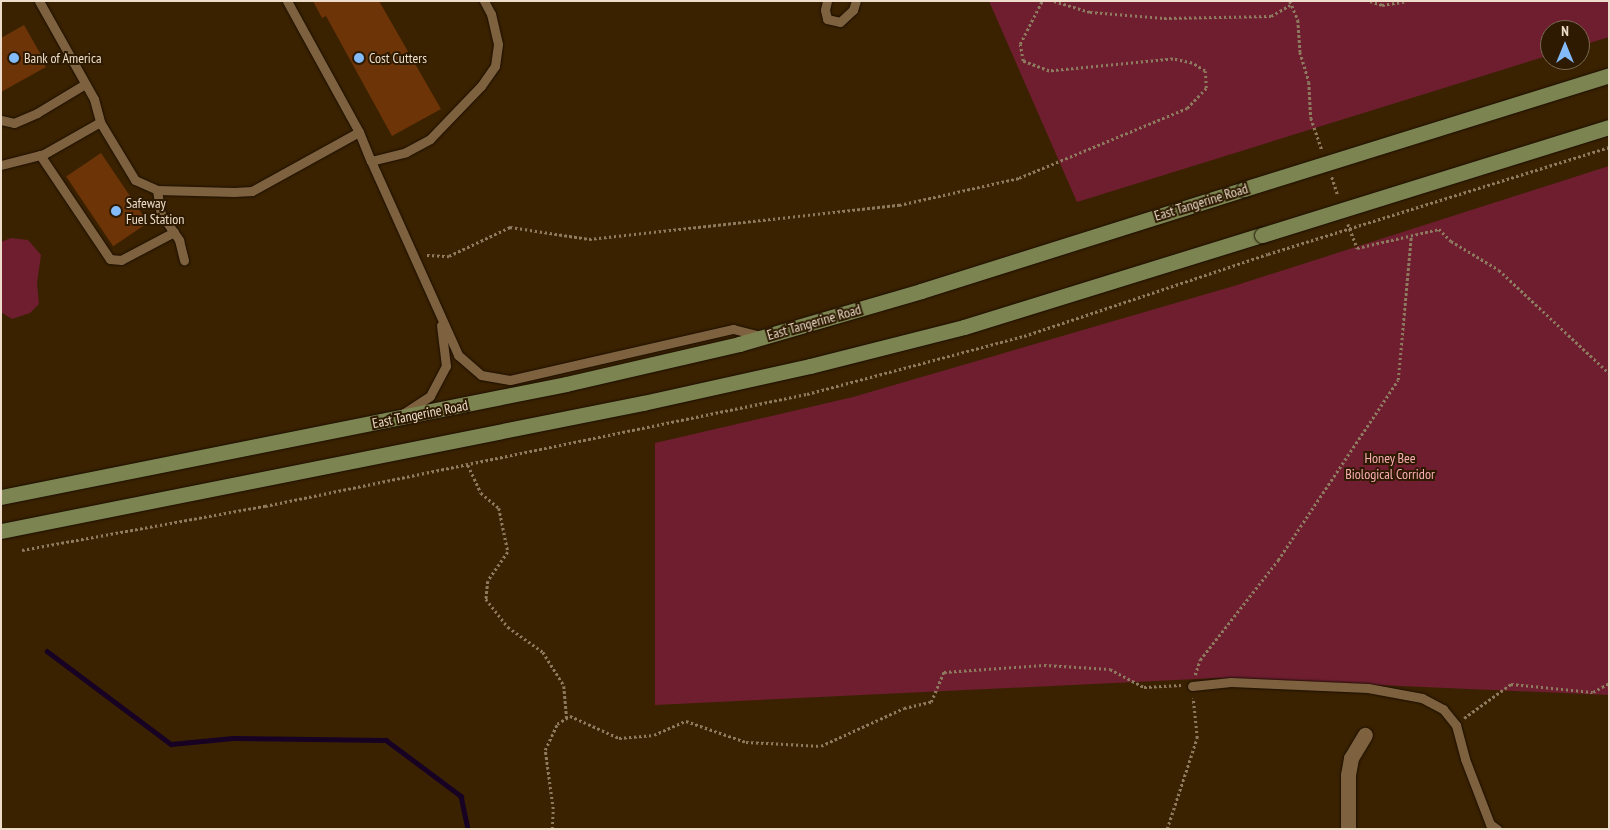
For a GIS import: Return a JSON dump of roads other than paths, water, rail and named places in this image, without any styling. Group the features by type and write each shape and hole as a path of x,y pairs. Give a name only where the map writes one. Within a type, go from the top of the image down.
{"main road":[{"name":"East Tangerine Road","path":"1,497 640,368 764,336 921,291 1609,75"},
{"path":"1,531 642,403 828,362 964,327 1609,127"}],"street":[{"path":"1348,829 1348,775 1351,758 1365,735"}],"lane":[{"path":"39,1 94,99 100,122 135,180 157,190 252,191 359,132"},
{"path":"287,1 359,132 458,355 481,375 510,380 733,329 764,336"},
{"path":"371,161 406,152 430,139 481,86 495,66 498,44 491,14 484,1"},
{"path":"827,1 825,10 827,19 840,22 853,10 856,1"},
{"path":"1,120 14,123 37,113 85,84"},
{"path":"1,165 40,155 100,122"},
{"path":"40,155 110,259 121,260 174,232"},
{"path":"157,190 161,214 179,240 184,260"},
{"path":"395,418 430,396 446,366 440,315"},
{"path":"1192,686 1231,682 1368,688 1422,698 1443,709 1456,725 1465,759 1490,824 1497,829"}],"waterway":[{"path":"47,651 171,744 233,738 386,740 461,796 468,829"}],"place":[{"name":"Bank of America","path":"14,58"},
{"name":"Cost Cutters","path":"359,58"},
{"name":"Safeway Fuel Station","path":"116,211"}],"park label":[{"name":"Honey Bee Biological Corridor","path":"1390,466"}]}
